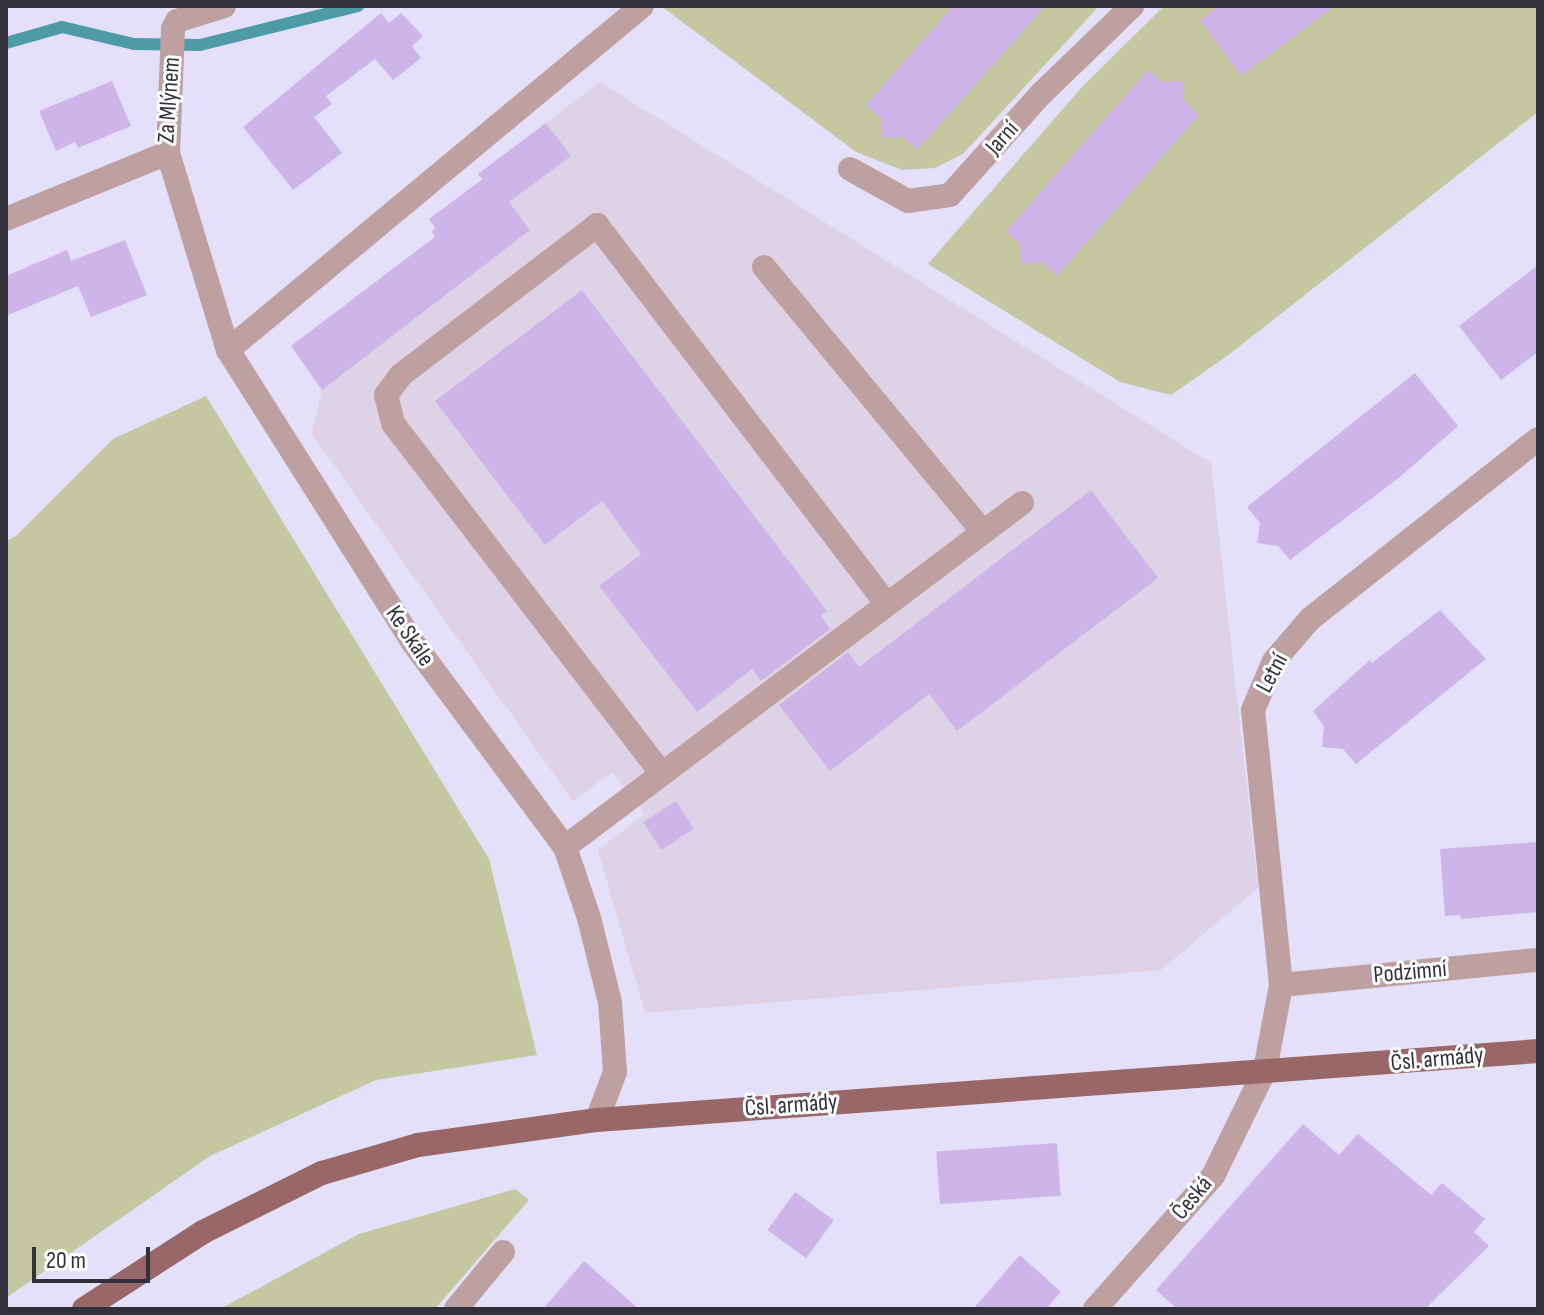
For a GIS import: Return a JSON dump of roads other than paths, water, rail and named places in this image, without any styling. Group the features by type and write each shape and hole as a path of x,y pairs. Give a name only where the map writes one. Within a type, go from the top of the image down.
{"main road":[{"name":"Čsl. armády","path":"84,1309 203,1232 322,1173 418,1145 597,1120 1538,1051"}],"street":[{"name":"Za Mlýnem","path":"6,219 168,153 173,29 177,21 224,6"},
{"path":"228,350 642,6"},
{"name":"Jarní","path":"850,169 908,201 950,195 1041,94 1132,6"},
{"name":"Ke Skále","path":"168,153 228,350 411,640 565,847 589,918 610,1002 615,1072 597,1120"},
{"path":"662,774 393,423 386,395 401,375 597,225 887,604"},
{"path":"764,267 983,532"},
{"name":"Letní","path":"1265,1070 1281,985 1253,710 1274,661 1310,619 1538,439"},
{"path":"565,847 1022,503"},
{"name":"Podzimní","path":"1281,985 1538,960"},
{"name":"Česká","path":"1095,1309 1213,1176 1265,1070"},
{"path":"456,1309 503,1252"}],"waterway":[{"path":"6,43 62,27 134,44 200,45 358,6"}]}
